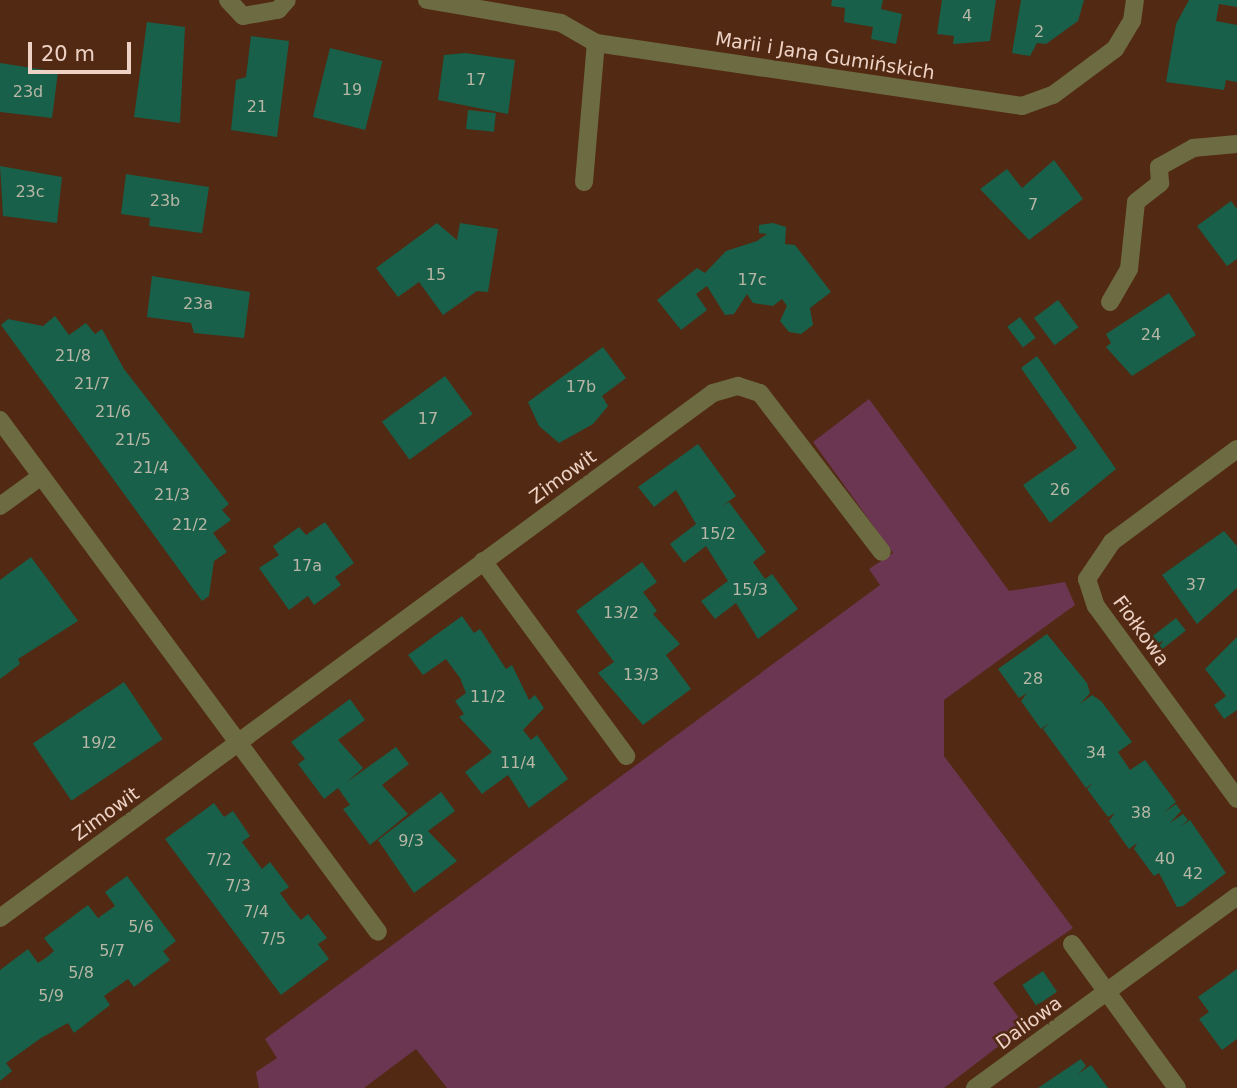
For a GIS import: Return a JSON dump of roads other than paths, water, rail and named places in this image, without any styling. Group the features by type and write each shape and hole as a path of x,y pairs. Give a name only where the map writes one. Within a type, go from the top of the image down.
{"street":[{"path":"228,0 243,16 278,10 287,0"},
{"path":"428,0 561,23 596,43 584,182"},
{"name":"Marii i Jana Gumińskich","path":"596,43 1022,106 1053,96 1115,49 1132,21 1135,0"},
{"path":"1110,302 1129,269 1136,202 1160,183 1159,167 1193,148 1237,144"},
{"name":"Zimowit","path":"0,918 713,393 738,386 768,401 882,552"},
{"path":"0,420 236,744 378,932"},
{"name":"Fiołkowa","path":"1237,449 1112,542 1087,579 1096,606 1237,799"},
{"path":"0,506 40,477"},
{"path":"483,561 626,756"},
{"name":"Daliowa","path":"975,1088 1237,897"},
{"path":"1072,944 1177,1088"}]}
